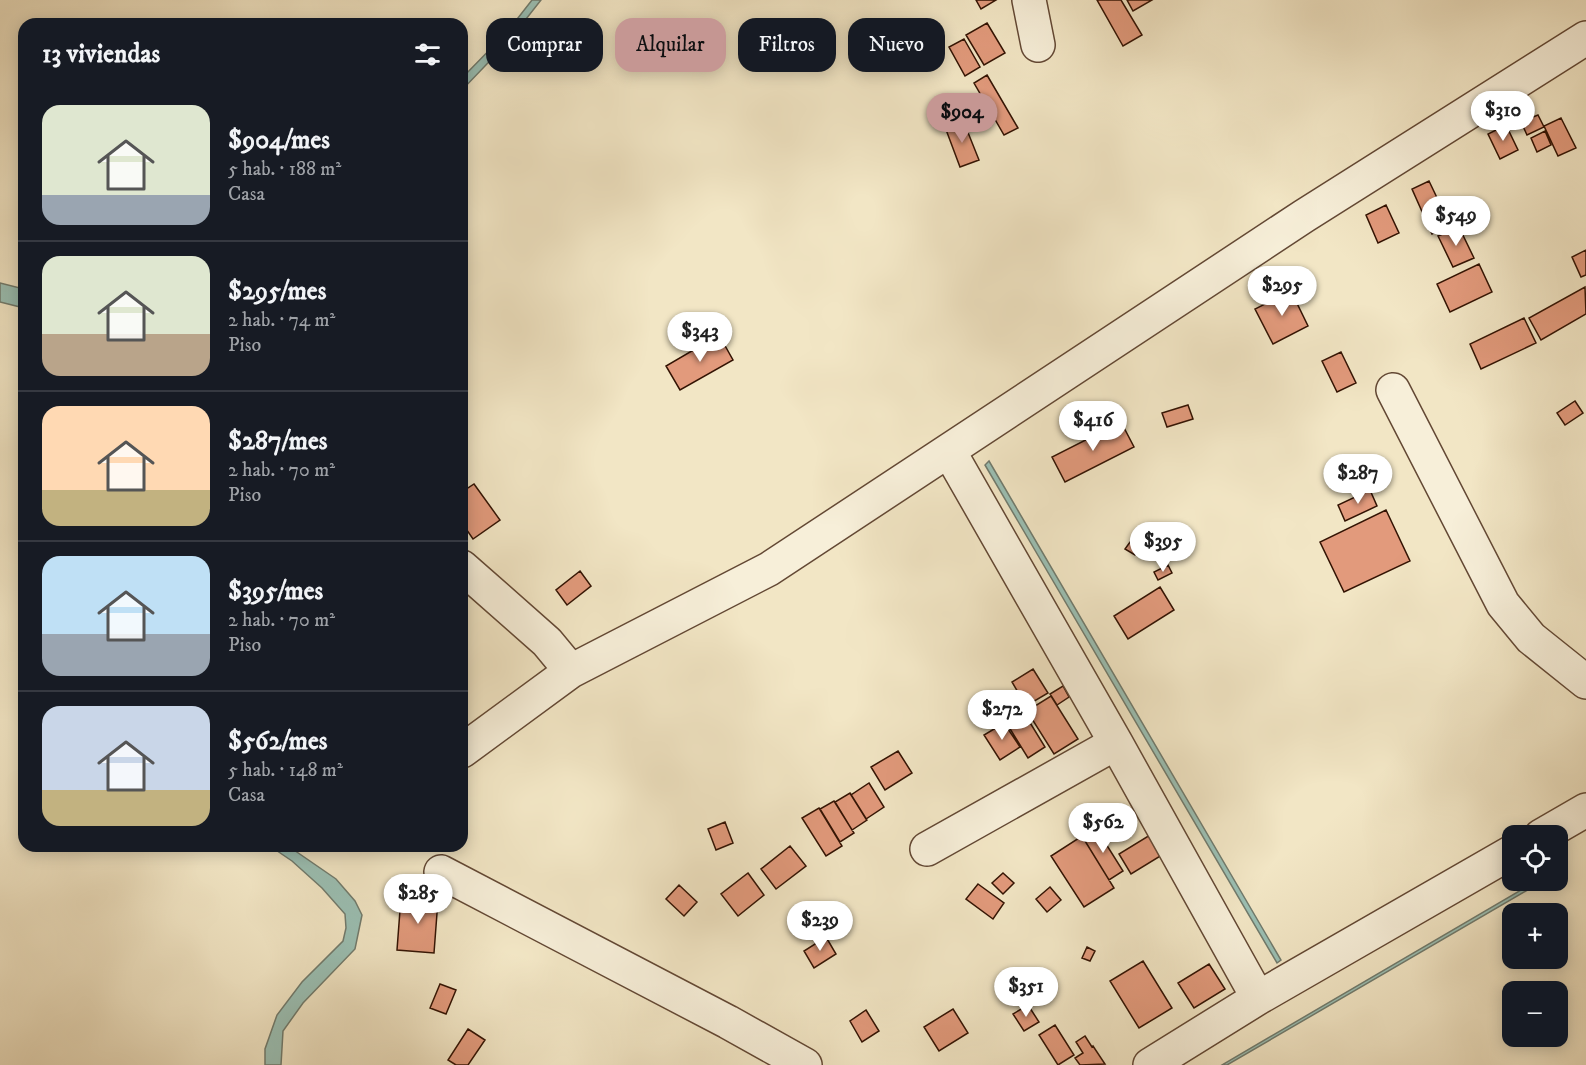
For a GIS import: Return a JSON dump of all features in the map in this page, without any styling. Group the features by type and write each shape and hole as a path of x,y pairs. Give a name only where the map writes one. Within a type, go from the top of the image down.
{"street":[{"path":"1029,0 1038,45"},
{"path":"468,747 571,671 769,569 1304,216 1586,38"},
{"path":"1394,390 1503,604 1530,638 1586,682"},
{"path":"949,451 1258,998"},
{"path":"468,572 547,642 571,671"},
{"path":"927,849 1116,743"},
{"path":"1560,825 1586,810"},
{"path":"1150,1065 1258,998 1502,858"},
{"path":"441,872 728,1022 805,1065"}],"water":[{"path":"532,0 541,0 527,18 518,18"},
{"path":"486,53 486,65 468,84 468,72"},
{"path":"0,283 18,288 18,306 0,302"},
{"path":"989,461 1281,960 1277,963 985,465"},
{"path":"279,852 297,852 336,879 355,901 362,915 355,949 303,1003 283,1031 281,1065 265,1065 265,1049 277,1015 302,982 343,941 346,928 345,914 322,888"},
{"path":"1519,891 1526,891 1227,1065 1222,1065"}],"building":[{"path":"976,0 996,0 981,9"},
{"path":"1097,0 1121,0 1142,35 1123,46"},
{"path":"1127,0 1152,0 1133,11"},
{"path":"987,23 1005,53 984,65 966,35"},
{"path":"964,39 980,67 965,76 949,47"},
{"path":"987,75 1018,128 1004,135 974,83"},
{"path":"1538,115 1544,127 1527,135 1521,122"},
{"path":"1561,118 1576,148 1558,156 1544,126"},
{"path":"963,120 979,160 960,167 945,127"},
{"path":"1506,125 1518,150 1500,159 1488,134"},
{"path":"1545,131 1551,145 1537,152 1531,138"},
{"path":"1429,181 1450,225 1432,234 1412,189"},
{"path":"1386,205 1399,233 1378,243 1366,215"},
{"path":"1459,227 1474,258 1453,267 1438,236"},
{"path":"1586,250 1586,275 1581,277 1572,257"},
{"path":"1479,264 1492,292 1450,312 1437,284"},
{"path":"1585,287 1586,314 1541,340 1529,318"},
{"path":"1291,291 1308,326 1273,344 1255,309"},
{"path":"1524,318 1536,343 1481,369 1470,344"},
{"path":"719,335 733,360 680,390 666,366"},
{"path":"1341,352 1356,383 1337,392 1322,361"},
{"path":"1575,401 1583,413 1565,425 1557,413"},
{"path":"1188,405 1193,419 1167,427 1162,413"},
{"path":"1121,422 1134,447 1065,482 1052,457"},
{"path":"474,484 500,520 473,539 468,532 468,488"},
{"path":"1370,490 1377,506 1345,521 1338,505"},
{"path":"1386,510 1410,561 1344,592 1320,542"},
{"path":"1138,531 1147,537 1135,555 1125,549"},
{"path":"1168,565 1172,573 1158,580 1154,572"},
{"path":"580,571 591,586 567,605 556,590"},
{"path":"1160,587 1174,610 1128,639 1114,616"},
{"path":"1033,669 1048,693 1026,706 1012,682"},
{"path":"1063,686 1069,697 1057,705 1050,694"},
{"path":"1051,696 1078,739 1054,754 1027,711"},
{"path":"1021,708 1045,747 1028,758 1004,719"},
{"path":"1004,723 1020,747 1000,760 984,735"},
{"path":"898,751 912,773 885,790 871,767"},
{"path":"869,783 884,807 866,819 851,795"},
{"path":"850,793 867,820 852,830 835,802"},
{"path":"834,801 854,833 840,842 820,809"},
{"path":"819,808 842,846 826,856 802,818"},
{"path":"725,822 733,843 716,850 708,829"},
{"path":"1096,828 1123,871 1109,880 1082,836"},
{"path":"1150,835 1162,855 1131,874 1119,854"},
{"path":"1082,836 1114,888 1084,907 1051,856"},
{"path":"790,846 806,866 776,889 761,869"},
{"path":"748,873 764,895 738,916 721,894"},
{"path":"1003,873 1014,883 1003,894 992,883"},
{"path":"978,884 1004,903 993,919 966,899"},
{"path":"679,885 697,902 684,916 666,899"},
{"path":"1050,887 1061,900 1047,912 1036,899"},
{"path":"401,897 438,900 434,953 397,950"},
{"path":"826,937 836,954 814,968 804,951"},
{"path":"1087,947 1095,951 1090,961 1082,958"},
{"path":"1143,961 1172,1008 1139,1028 1110,981"},
{"path":"1209,964 1225,989 1194,1008 1178,983"},
{"path":"440,984 456,990 446,1014 430,1008"},
{"path":"1028,1005 1039,1022 1024,1031 1013,1014"},
{"path":"953,1009 968,1033 939,1051 924,1027"},
{"path":"866,1010 879,1031 862,1042 850,1021"},
{"path":"1055,1025 1074,1055 1058,1065 1039,1035"},
{"path":"468,1029 485,1040 468,1065 456,1065 448,1060"},
{"path":"1085,1036 1105,1064 1080,1065 1075,1058 1083,1053 1076,1042"}]}
